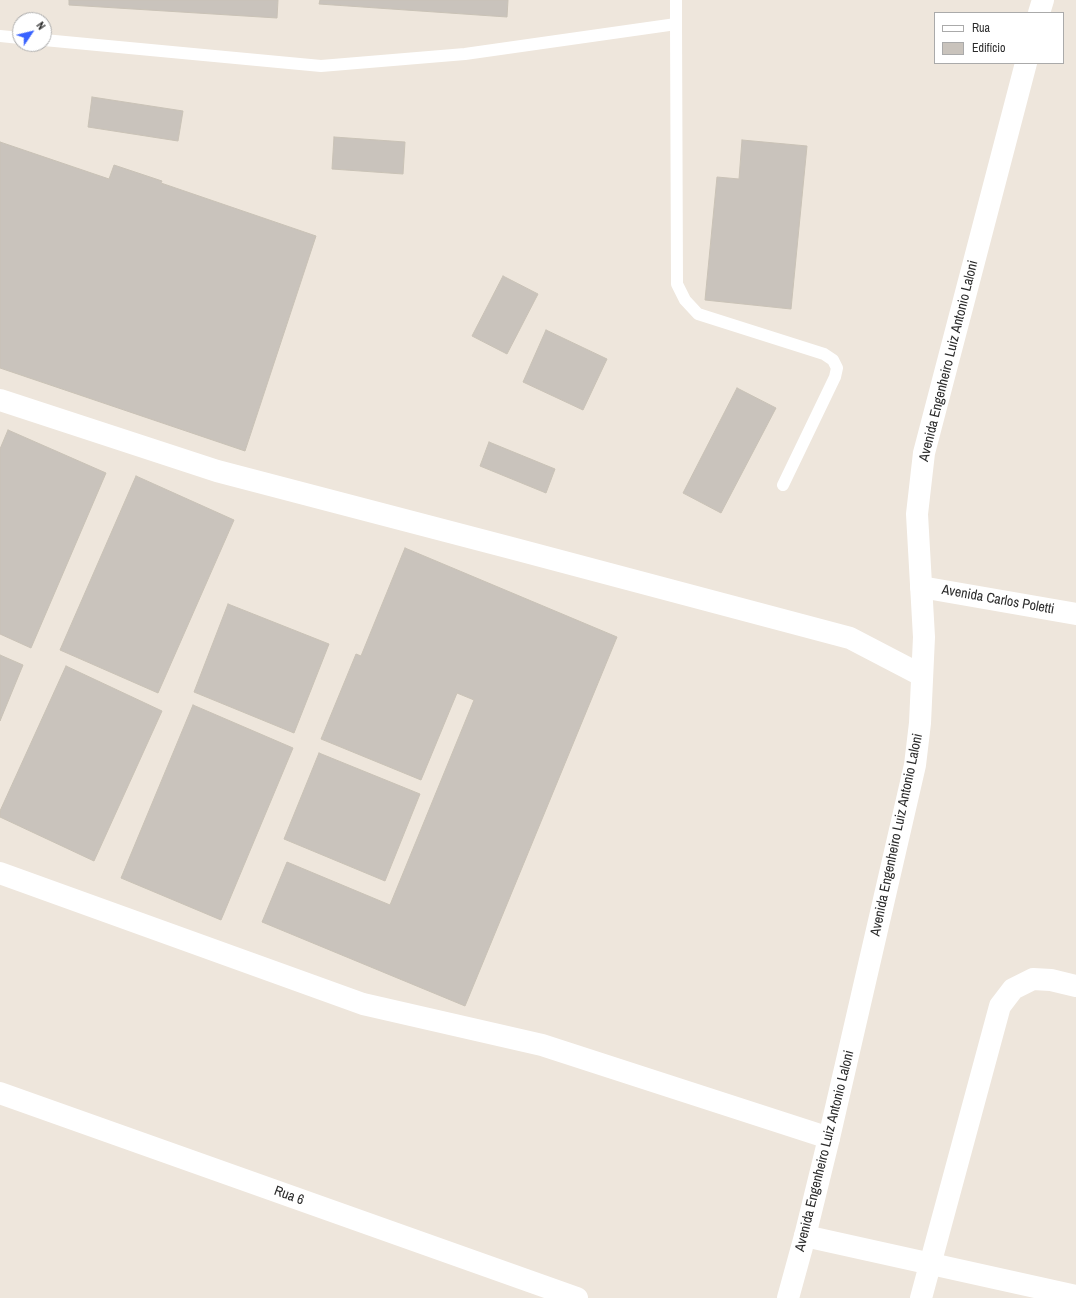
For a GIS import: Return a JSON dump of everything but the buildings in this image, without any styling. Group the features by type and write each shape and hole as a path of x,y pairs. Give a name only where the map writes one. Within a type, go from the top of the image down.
{"street":[{"path":"1039,12 1043,0"},
{"name":"Avenida Engenheiro Luiz Antonio Laloni","path":"788,1298 829,1138 915,765 920,723 921,674 924,637 917,514 924,453 1026,64"},
{"path":"0,400 217,471 850,638 921,674"},
{"name":"Avenida Carlos Poletti","path":"921,587 1076,614"},
{"path":"0,873 363,1004 542,1045 829,1138"},
{"path":"920,1298 931,1263 1000,1006 1013,989 1033,979 1051,980 1076,986"},
{"name":"Rua 6","path":"0,1093 577,1298"},
{"path":"805,1236 1076,1296"}],"lane":[{"path":"676,0 677,284 685,300 698,314 824,354 833,360 836,368 835,377 783,485"},
{"path":"52,41 321,66 465,54 676,24"},
{"path":"0,36 12,37"}]}
